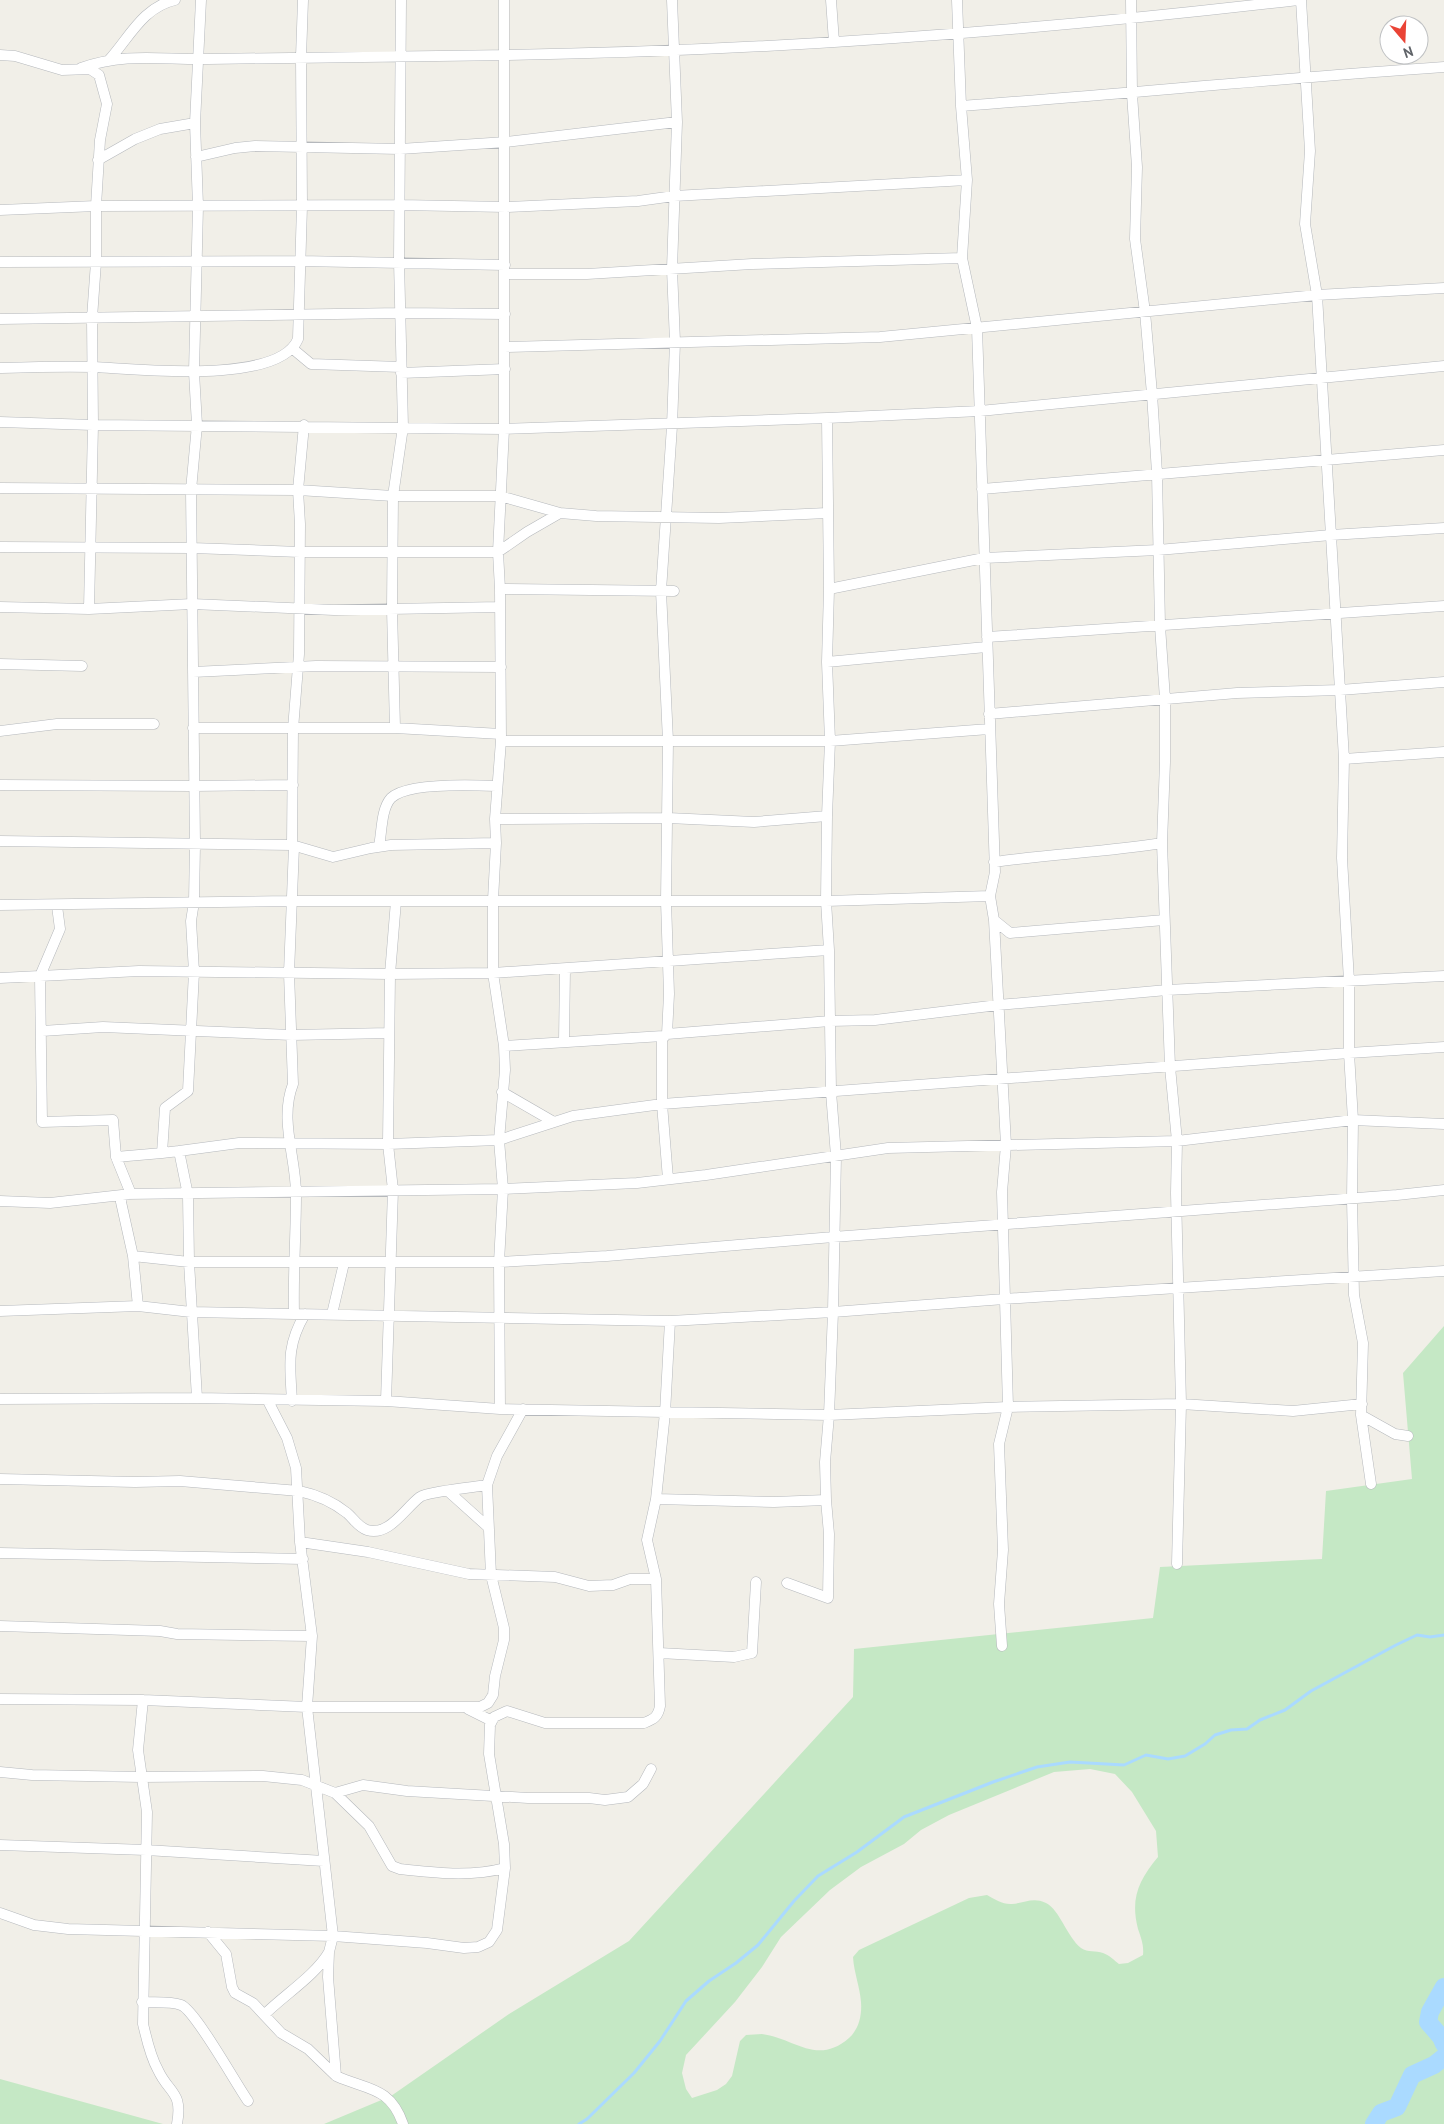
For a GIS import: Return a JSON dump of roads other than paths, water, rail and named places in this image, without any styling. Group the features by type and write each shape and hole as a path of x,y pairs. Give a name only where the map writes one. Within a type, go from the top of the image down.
{"street":[{"path":"109,60 146,13 175,0"},
{"path":"162,1153 165,1108 188,1091 194,972 191,921 194,902 195,844 191,490 198,425 194,372 198,206 195,123 201,0"},
{"path":"0,368 93,367 194,372 244,368 261,364 293,349 298,339 302,206 301,57 303,0"},
{"path":"395,728 392,608 393,496 403,427 399,261 401,0"},
{"path":"500,1409 499,1262 503,1189 499,1140 505,1070 504,1046 493,973 493,900 496,843 495,819 501,737 498,552 505,369 506,55 504,0"},
{"path":"668,1179 662,1104 669,960 666,901 668,741 661,591 672,426 675,342 672,269 676,122 672,0"},
{"path":"831,0 834,42"},
{"path":"956,0 967,180 962,258 977,328 995,872 990,896 994,920 1006,1145 1002,1192 1008,1407 1000,1444 1003,1550 1000,1604 1002,1646"},
{"path":"1130,0 1132,20 1132,94 1137,168 1135,239 1145,312 1152,394 1157,473 1160,626 1165,699 1162,843 1170,1066 1177,1141 1182,1404 1177,1564"},
{"path":"0,56 15,56 62,70 81,68 109,60 126,58 199,60 506,55 674,49 958,34 1132,20 1299,0 1310,151 1305,224 1317,295 1344,759 1342,858 1349,981 1349,1053 1353,1120 1354,1295 1364,1343 1361,1415 1371,1484"},
{"path":"961,106 1132,94 1305,77 1444,67"},
{"path":"81,68 90,69 99,75 107,104 98,160 96,262 92,318 93,425 89,609"},
{"path":"196,157 248,147 280,145 400,149 506,142 676,122"},
{"path":"98,160 135,139 160,129 195,123"},
{"path":"0,210 96,206 506,206 620,202 674,196 967,180"},
{"path":"0,262 399,261 505,270 587,274 752,264 962,258"},
{"path":"505,347 880,337 1317,295 1444,288"},
{"path":"0,319 505,314"},
{"path":"293,349 311,364 401,370 505,369"},
{"path":"0,422 93,425 504,429 827,418 980,411 1444,366"},
{"path":"787,1583 828,1598 829,1534 825,1462 833,1312 836,1156 831,1092 829,950 826,901 830,741 827,418"},
{"path":"294,1313 293,1262 296,1192 287,1116 288,1096 293,1084 289,973 293,846 293,729 300,608 298,490 304,426"},
{"path":"982,490 1157,473 1223,470 1327,459 1444,450"},
{"path":"0,488 298,490 393,496 500,496 560,512 596,516 718,518 827,513"},
{"path":"0,548 192,548 392,553 498,552 560,512"},
{"path":"830,589 984,558 1158,550 1331,535 1444,528"},
{"path":"500,589 674,591"},
{"path":"0,607 89,609 192,604 300,608 500,607"},
{"path":"828,662 986,642 1160,626 1444,606"},
{"path":"0,664 82,666"},
{"path":"193,672 298,667 501,667"},
{"path":"989,714 1237,693 1340,690 1444,682"},
{"path":"0,731 57,724 154,724"},
{"path":"194,728 395,728 501,737 668,741 830,741 989,730"},
{"path":"1344,759 1444,752"},
{"path":"0,785 293,785"},
{"path":"380,846 386,807 392,797 414,789 445,785 497,786"},
{"path":"495,819 668,818 754,822 827,816"},
{"path":"0,842 293,846 332,857 380,846 496,843"},
{"path":"994,862 1067,852 1162,843"},
{"path":"0,905 57,906 194,902 493,900 826,901 990,896"},
{"path":"386,1401 389,1262 393,1190 388,1144 390,974 396,901"},
{"path":"57,906 60,929 40,976 42,1122 113,1120 116,1157 131,1194"},
{"path":"994,920 1010,933 1164,920"},
{"path":"0,978 139,971 390,974 493,973 829,950"},
{"path":"564,969 564,1041"},
{"path":"504,1046 830,1021 875,1020 998,1005 1167,990 1444,976"},
{"path":"42,1031 103,1027 292,1035 389,1033"},
{"path":"116,1157 240,1143 388,1144 499,1140 573,1116 662,1104 1349,1053 1444,1048"},
{"path":"502,1092 554,1122"},
{"path":"0,1201 50,1203 131,1194 188,1195 503,1189 637,1182 888,1148 1177,1141 1353,1120 1444,1124"},
{"path":"179,1151 188,1195 189,1262 197,1398"},
{"path":"133,1256 189,1262 499,1262 607,1256 834,1237 1352,1199 1444,1190"},
{"path":"131,1194 122,1197 120,1202 133,1256 138,1306"},
{"path":"332,1314 344,1263"},
{"path":"0,1311 138,1306 192,1312 670,1321 833,1312 1004,1298 1444,1271"},
{"path":"292,1401 290,1348 295,1331 304,1314"},
{"path":"0,1913 34,1924 68,1929 333,1936 427,1942 464,1948 478,1947 489,1942 497,1930 505,1868 504,1844 489,1754 490,1725 492,1721 501,1713 507,1712 545,1722 627,1723 654,1720 659,1714 656,1579 648,1540 656,1500 665,1413 670,1321"},
{"path":"0,1399 197,1398 268,1401 386,1401 500,1409 829,1415 1008,1407 1182,1404 1293,1411 1362,1404"},
{"path":"268,1401 292,1451 299,1491 300,1542 312,1636 307,1708 333,1936 329,1952 328,1978 335,2075"},
{"path":"0,1698 143,1700 307,1708 467,1709 480,1707 488,1703 493,1695 495,1676 504,1640 504,1628 491,1575 487,1485 497,1456 523,1409"},
{"path":"1361,1415 1395,1434 1408,1436"},
{"path":"0,1479 180,1481 299,1491 317,1495 331,1501 359,1526 377,1531 386,1528 422,1495 487,1485"},
{"path":"449,1492 488,1527"},
{"path":"656,1500 774,1502 826,1500"},
{"path":"300,1542 368,1552 469,1574 555,1577 589,1586 613,1585 630,1579 656,1579"},
{"path":"0,1553 303,1559"},
{"path":"659,1654 734,1657 752,1654 756,1582"},
{"path":"0,1626 177,1634 312,1636"},
{"path":"493,1695 501,1713"},
{"path":"143,1700 138,1750 145,1795 143,2024 149,2049 158,2072 174,2092 179,2115 178,2124"},
{"path":"467,1709 492,1721"},
{"path":"335,1793 363,1785 408,1791 604,1800 628,1797 642,1784 651,1769"},
{"path":"0,1772 32,1775 141,1777 263,1776 302,1780 335,1793 369,1826 392,1866 414,1870 463,1874 485,1874 505,1868"},
{"path":"0,1845 146,1850 324,1861"},
{"path":"208,1932 226,1954 233,1991 253,2003 281,2033 308,2049 335,2075 373,2089 386,2097 394,2104 403,2124"},
{"path":"264,2014 316,1970 329,1952"},
{"path":"142,2002 184,2006 206,2034 248,2101"}],"waterway":[{"path":"579,2124 587,2119 634,2073 660,2041 686,2001 709,1981 758,1945 794,1901 818,1876 857,1852 904,1817 1037,1767 1070,1762 1124,1765 1146,1755 1168,1759 1185,1756 1205,1744 1215,1735 1231,1730 1247,1729 1260,1720 1285,1710 1311,1691 1417,1635 1430,1637 1444,1635"},
{"path":"1444,1987 1430,2012 1428,2022 1441,2037 1444,2044"},
{"path":"1374,2124 1381,2113 1397,2107 1412,2075 1434,2065 1444,2057"}]}
